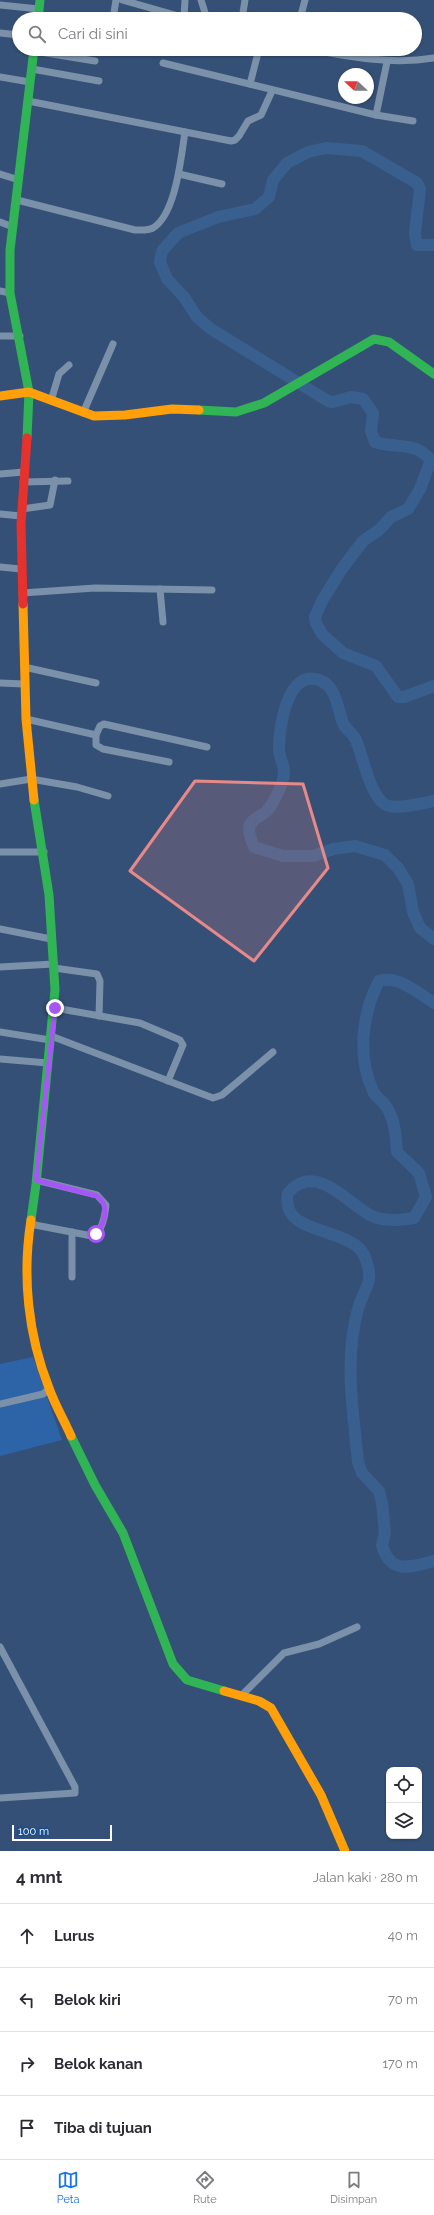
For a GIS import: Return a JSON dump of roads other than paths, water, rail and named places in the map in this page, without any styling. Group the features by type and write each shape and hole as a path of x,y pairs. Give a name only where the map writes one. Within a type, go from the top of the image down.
{"street":[{"path":"114,12 116,0"},
{"path":"126,0 166,12"},
{"path":"185,0 186,12"},
{"path":"201,0 204,12"},
{"path":"243,12 245,0"},
{"path":"302,12 305,0"},
{"path":"0,5 40,5"},
{"path":"0,33 12,34"},
{"path":"33,56 17,200 12,227 9,263 10,293 20,336 29,392 29,413 22,512 21,569 24,684 31,779 44,852 49,895 54,966 55,1008 50,1038 36,1180 30,1224 28,1254 28,1310 39,1358 49,1389 95,1485 123,1533 173,1664 187,1680 242,1695 265,1703 271,1708 280,1721 321,1795 345,1851"},
{"path":"67,56 95,61"},
{"path":"250,84 257,56"},
{"path":"351,56 387,62 413,62 434,58"},
{"path":"376,115 387,62"},
{"path":"162,63 250,84 272,91 376,115 413,121"},
{"path":"32,69 99,81"},
{"path":"0,77 30,82"},
{"path":"28,101 185,132 235,140 248,121 261,115 272,91"},
{"path":"17,200 112,225 145,231 160,222 168,210 179,174 185,132"},
{"path":"0,174 19,180"},
{"path":"179,174 222,184"},
{"path":"0,222 12,227"},
{"path":"0,291 10,293"},
{"path":"0,336 20,336"},
{"path":"0,396 29,392 83,413 110,416 179,409 236,412 264,403 368,341 379,339 398,348 434,374"},
{"path":"83,413 113,344"},
{"path":"51,401 60,374 69,365"},
{"path":"0,474 24,472"},
{"path":"24,482 55,480 68,481"},
{"path":"0,514 22,512 50,505 55,480"},
{"path":"0,567 21,569"},
{"path":"22,593 95,588 212,590"},
{"path":"160,590 163,622"},
{"path":"24,667 96,683"},
{"path":"0,683 24,684"},
{"path":"26,719 96,735"},
{"path":"169,762 103,749 96,745 96,735 100,726 104,724 207,747"},
{"path":"0,784 31,779 77,787 108,796"},
{"path":"0,852 44,852"},
{"path":"0,929 52,939"},
{"path":"0,967 54,966 97,974 100,982 99,1016"},
{"path":"55,1008 140,1023 180,1040 182,1045 168,1081"},
{"path":"0,1032 50,1038 210,1097 218,1097 273,1052"},
{"path":"0,1059 48,1063"},
{"path":"30,1224 92,1236 96,1234 105,1212 106,1205 102,1199 97,1196 36,1180"},
{"path":"72,1232 72,1277"},
{"path":"0,1404 43,1394 49,1389"},
{"path":"242,1695 284,1653 319,1644 357,1627"},
{"path":"0,1647 75,1787 75,1793 0,1798"}],"waterway":[{"path":"434,245 417,245 415,233 420,189 417,183 362,151 326,148 308,152 287,163 273,180 269,197 255,209 218,217 178,233 162,251 160,262 167,279 184,297 197,317 211,329 328,401 333,402 351,397 363,399 373,413 371,431 375,442 406,446 416,449 431,460 420,489 408,509 391,517 379,530 363,541 341,570 322,601 315,617 316,623 322,634 343,653 376,666 398,697 404,697 434,686"},
{"path":"434,801 396,807 386,805 380,801 371,785 356,740 343,723 333,692 325,683 319,680 308,679 299,683 292,691 283,715 279,740 279,749 284,772 281,786 267,811 253,821 249,829 254,847 283,856 314,856 333,849 355,846 385,855 398,868 408,884 413,912 420,928 434,939"},
{"path":"434,1003 415,990 401,983 393,980 379,981 373,994 365,1021 363,1050 368,1078 375,1095 384,1103 391,1116 397,1152 419,1173 426,1197 414,1218 393,1220 377,1218 364,1211 336,1190 315,1182 306,1182 296,1186 289,1192 287,1199 292,1215 300,1222 348,1241 358,1247 364,1255 369,1272 369,1278 358,1309 351,1347 352,1404 358,1462 362,1473 379,1491 382,1503 385,1533 382,1545 390,1561 396,1565 402,1566 417,1565 434,1561"}]}
